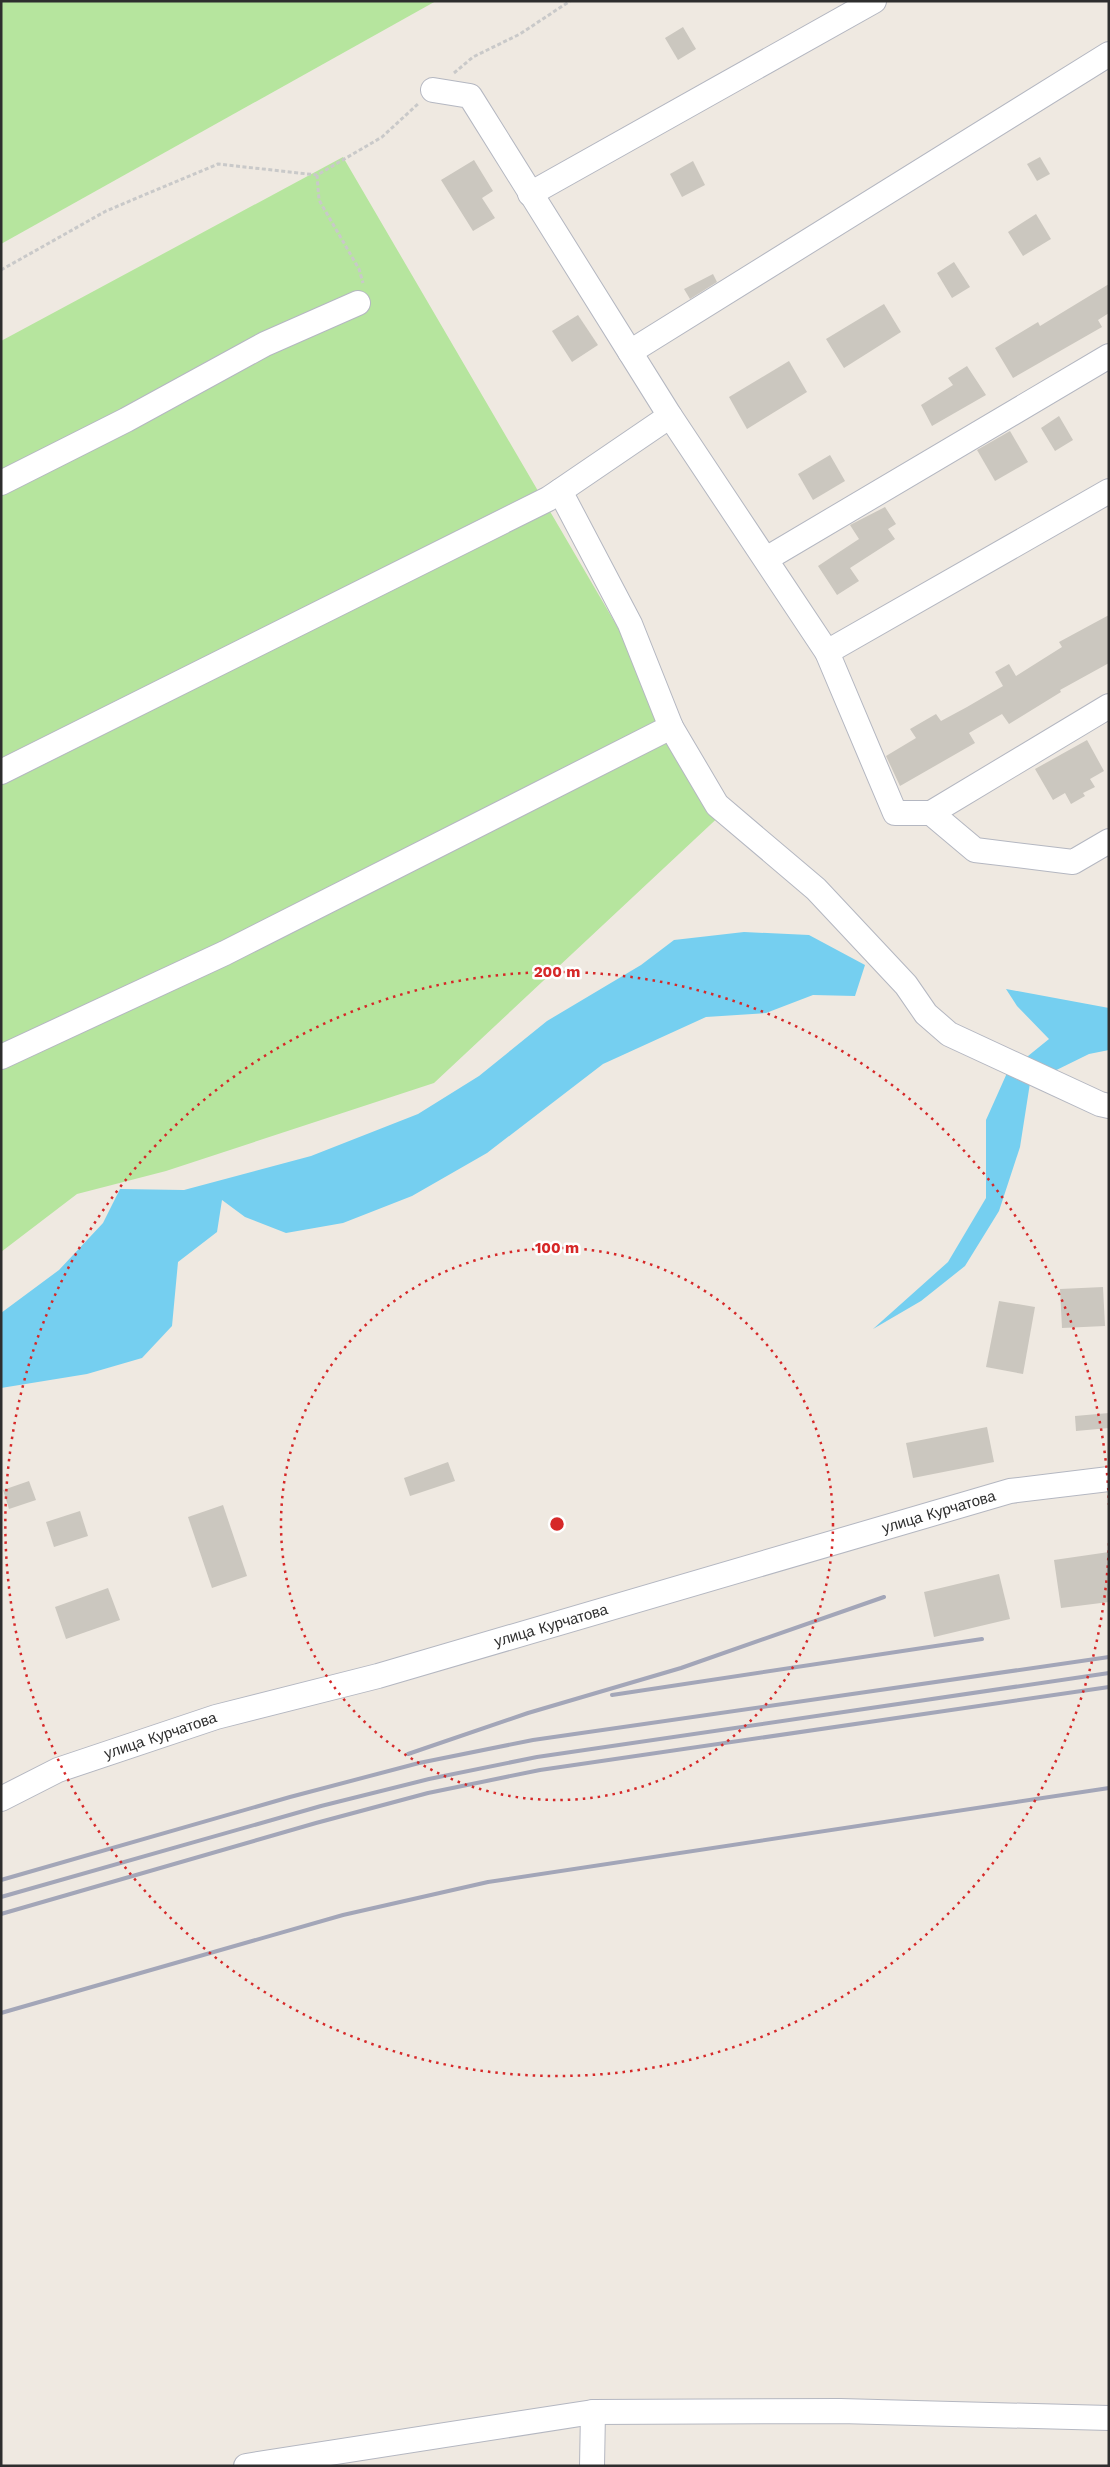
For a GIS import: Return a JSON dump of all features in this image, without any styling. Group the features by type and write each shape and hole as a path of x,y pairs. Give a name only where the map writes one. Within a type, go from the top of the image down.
{"street":[{"path":"530,194 874,1"},
{"path":"630,352 1109,54"},
{"path":"433,90 470,96 670,416 827,652 895,813 931,813 1109,706"},
{"path":"1,483 126,420 266,344 358,303"},
{"path":"766,559 1109,356"},
{"path":"1,772 548,500 670,416"},
{"path":"560,491 630,624 671,727 717,805 816,890 906,985 926,1014 949,1034 1043,1078 1109,1106"},
{"path":"827,652 1109,491"},
{"path":"1,1057 225,953 671,727"},
{"path":"931,813 975,850 1072,862 1108,842"},
{"name":"улица Курчатова","path":"1,1799 58,1770 216,1717 378,1676 1010,1492 1109,1479"},
{"path":"247,2466 593,2412 840,2411 1109,2418"},
{"path":"592,2466 593,2412"}],"path":[{"path":"1,270 106,211 218,164 316,176 382,137 433,90 473,57 520,34 570,1"},
{"path":"316,176 319,200 359,269 364,290 358,303"}],"green space":[{"path":"1,1 436,1 1,244"},
{"path":"343,157 725,811 434,1083 166,1171 77,1194 1,1252 1,341"}],"water":[{"path":"744,932 809,935 865,965 855,996 813,995 766,1013 706,1017 603,1064 487,1153 412,1196 343,1223 286,1233 245,1217 222,1200 217,1232 178,1262 172,1326 142,1358 87,1374 1,1388 1,1313 59,1270 103,1223 120,1189 184,1190 311,1156 418,1114 479,1076 547,1021 641,965 674,940"},
{"path":"1006,989 1109,1008 1109,1050 1089,1054 1030,1083 1020,1147 999,1211 965,1266 921,1301 873,1329 948,1262 986,1198 986,1120 1007,1073 1049,1039 1017,1006"}],"building":[{"path":"683,27 696,49 678,60 665,38"},
{"path":"1040,157 1050,174 1037,181 1027,164"},
{"path":"474,160 493,191 482,198 495,218 473,231 441,180"},
{"path":"693,161 705,185 682,197 670,174"},
{"path":"1036,214 1051,239 1023,256 1008,232"},
{"path":"954,262 970,287 952,298 937,273"},
{"path":"713,274 717,282 690,299 684,289"},
{"path":"1109,284 1109,313 1098,320 1102,327 1013,378 995,348 1038,322 1040,326"},
{"path":"884,304 901,332 844,368 826,339"},
{"path":"578,315 598,345 572,362 552,331"},
{"path":"789,361 807,392 747,429 729,397"},
{"path":"967,366 986,395 932,426 921,405 953,385 948,378"},
{"path":"1059,416 1073,440 1055,451 1041,428"},
{"path":"1010,431 1028,462 995,481 977,450"},
{"path":"830,455 845,481 813,500 798,474"},
{"path":"885,507 896,524 888,529 895,539 850,568 859,581 837,595 818,566 859,539 850,525"},
{"path":"1109,615 1109,663 1060,690 1061,692 1009,724 1002,714 969,733 975,743 900,786 886,756 916,738 910,729 936,714 941,721 967,707 1003,686 995,672 1009,664 1016,676 1062,647 1059,642"},
{"path":"1087,740 1104,771 1090,779 1095,787 1083,793 1085,796 1071,804 1065,793 1053,800 1035,769"},
{"path":"1103,1287 1105,1326 1062,1328 1060,1289"},
{"path":"999,1301 1035,1307 1023,1374 986,1367"},
{"path":"1109,1413 1109,1428 1076,1431 1075,1416"},
{"path":"987,1427 994,1462 913,1478 906,1443"},
{"path":"448,1462 455,1481 410,1496 404,1478"},
{"path":"29,1481 36,1500 9,1509 3,1490"},
{"path":"223,1505 247,1576 212,1588 188,1517"},
{"path":"80,1511 88,1536 54,1547 46,1522"},
{"path":"1109,1552 1109,1602 1061,1608 1054,1560"},
{"path":"999,1574 1010,1619 934,1637 924,1592"},
{"path":"108,1588 120,1620 66,1639 55,1607"}],"railway":[{"path":"408,1754 528,1713 681,1668 884,1597"},
{"path":"612,1695 982,1639"},
{"path":"1,1880 290,1797 419,1763 533,1740 1109,1657"},
{"path":"1,1897 321,1806 429,1779 537,1757 1109,1673"},
{"path":"1,1914 316,1823 428,1793 540,1770 1109,1687"},
{"path":"1,2013 343,1915 488,1882 1109,1788"}]}
